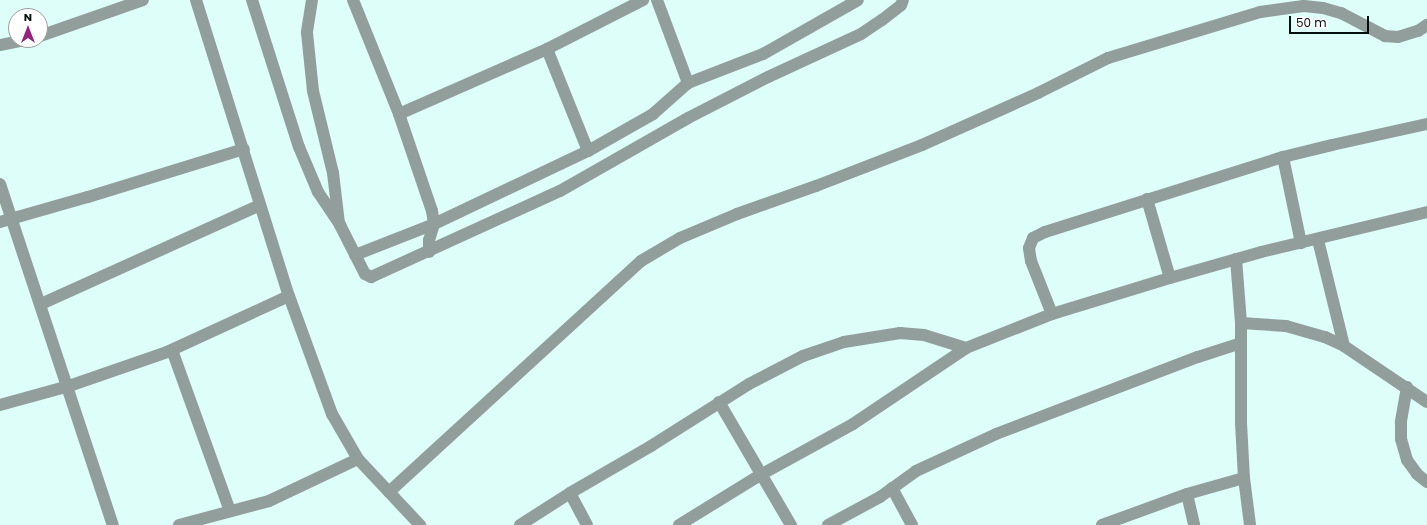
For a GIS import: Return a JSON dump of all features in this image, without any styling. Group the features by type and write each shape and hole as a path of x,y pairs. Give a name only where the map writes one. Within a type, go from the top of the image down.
{"street":[{"path":"48,33 143,0"},
{"path":"196,0 289,296 332,414 358,459 417,524"},
{"path":"252,0 299,147 318,192 340,225 365,274 371,277 429,252 560,191 688,118 768,77 862,34 901,5 903,0"},
{"path":"312,0 307,33 313,91 333,173 340,225"},
{"path":"353,0 399,114 432,211 434,224 429,240 429,252"},
{"path":"399,114 547,49 643,0"},
{"path":"657,0 688,83"},
{"path":"355,255 434,224 588,151 653,114 688,83 763,54 858,0"},
{"path":"389,492 641,261 680,238 737,214 816,186 922,145 1038,93 1108,58 1238,18 1260,12 1304,6 1323,8 1341,13 1385,36 1398,37 1418,31 1427,24"},
{"path":"547,49 588,151"},
{"path":"1052,314 1031,262 1029,248 1033,238 1058,227 1283,158 1332,144 1427,124"},
{"path":"5,220 244,149"},
{"path":"1283,158 1301,243"},
{"path":"0,184 5,220 41,304 69,386 113,525"},
{"path":"1147,199 1170,278"},
{"path":"41,304 260,205"},
{"path":"679,525 762,474 853,424 966,348 1052,314 1170,278 1236,259 1427,212"},
{"path":"1318,240 1344,346"},
{"path":"1236,259 1241,323 1241,423 1244,478 1250,525"},
{"path":"0,405 69,386 172,350 289,296"},
{"path":"1241,323 1272,325 1305,331 1344,346 1407,387 1427,402"},
{"path":"520,525 570,493 651,446 718,402 803,356 844,342 900,333 924,335 966,348"},
{"path":"828,525 866,504 916,471 996,434 1198,357 1241,343"},
{"path":"172,350 230,512"},
{"path":"1407,387 1401,422 1402,439 1407,460 1417,474 1427,482"},
{"path":"718,402 791,525"},
{"path":"179,525 269,501 358,459"},
{"path":"1102,525 1187,494 1244,478"},
{"path":"892,488 912,525"},
{"path":"570,493 587,525"},
{"path":"1187,494 1194,525"}]}
